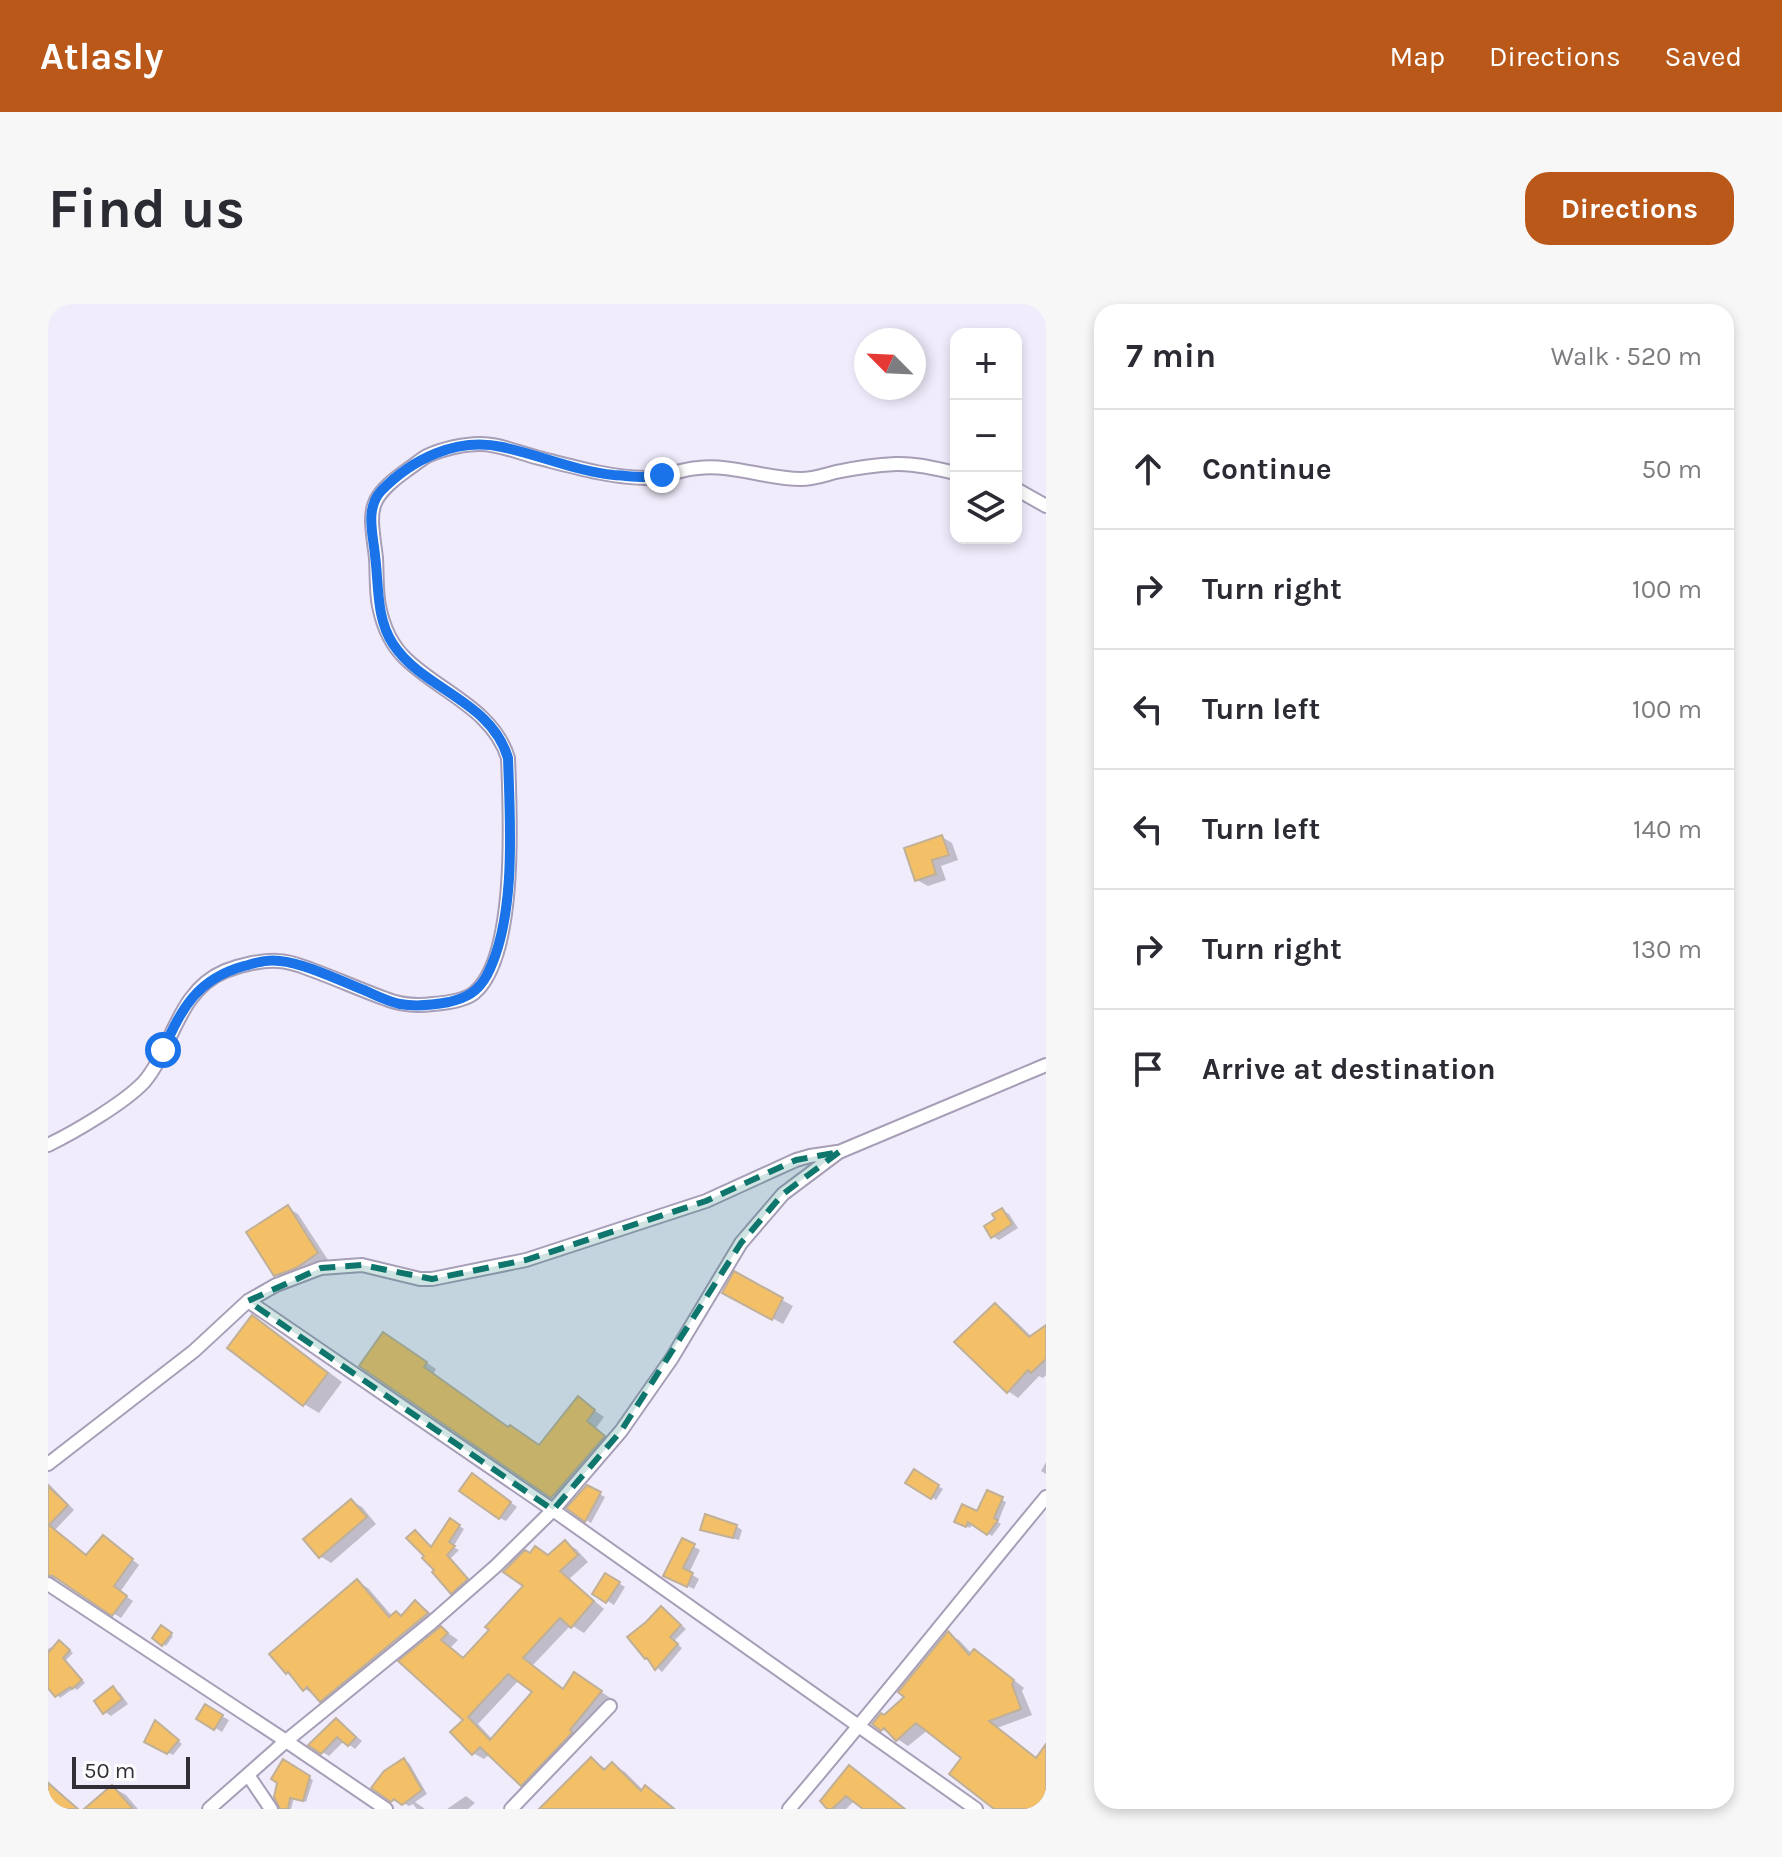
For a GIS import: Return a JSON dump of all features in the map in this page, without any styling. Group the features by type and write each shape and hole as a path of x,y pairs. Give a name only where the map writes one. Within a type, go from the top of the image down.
{"street":[{"path":"48,1145 132,1093 145,1080 179,1015 207,982 223,972 263,961 281,961 399,1004 419,1005 462,999 474,993 486,978 500,939 507,899 511,838 508,758 496,733 480,715 404,658 387,632 378,602 371,526 377,496 390,482 426,456 480,444 501,446 596,473 641,478 700,467 804,479 898,464 950,472"},
{"path":"1022,492 1046,506"},
{"path":"209,1809 474,1585 553,1510 621,1431 672,1358 741,1243 783,1194 839,1152 1046,1065"},
{"path":"48,1464 194,1351 248,1301 276,1285 321,1268 362,1265 432,1279 526,1260 706,1201 796,1160 839,1152"},
{"path":"248,1301 553,1510 976,1809"},
{"path":"789,1809 1046,1497"},
{"path":"48,1584 386,1809"},
{"path":"511,1809 610,1706"},
{"path":"248,1775 271,1809"}],"highlighted area":[{"path":"839,1152 783,1194 741,1243 621,1431 553,1510 248,1301 321,1268 362,1265 432,1279 526,1260 706,1201 796,1160"}],"building":[{"path":"942,835 949,855 932,860 936,874 915,881 904,848"},
{"path":"288,1205 318,1253 296,1268 274,1276 246,1232"},
{"path":"1002,1208 1012,1224 991,1238 984,1226 995,1219 992,1214"},
{"path":"734,1271 783,1298 772,1320 722,1293"},
{"path":"995,1303 1029,1337 1046,1325 1046,1359 1031,1373 1028,1370 1007,1393 954,1342"},
{"path":"252,1315 328,1373 303,1406 227,1348"},
{"path":"383,1332 427,1362 424,1367 508,1427 510,1425 539,1445 578,1396 595,1410 587,1421 605,1436 551,1498 359,1366"},
{"path":"914,1469 939,1485 931,1499 905,1483"},
{"path":"472,1473 511,1502 499,1519 459,1491"},
{"path":"587,1485 601,1492 585,1522 566,1508"},
{"path":"48,1486 68,1505 49,1525 86,1555 103,1535 133,1559 114,1586 127,1596 112,1616 48,1575"},
{"path":"987,1490 1003,1497 994,1518 998,1520 987,1535 968,1522 966,1527 954,1522 962,1504 977,1511"},
{"path":"351,1499 367,1517 319,1558 303,1539"},
{"path":"705,1514 737,1525 733,1538 700,1530"},
{"path":"450,1518 460,1525 449,1542 455,1546 447,1555 468,1579 451,1594 422,1558 424,1556 406,1538 415,1530 431,1547"},
{"path":"682,1538 695,1544 683,1568 693,1573 687,1587 663,1576"},
{"path":"565,1540 578,1555 560,1571 594,1601 571,1628 560,1618 523,1658 563,1689 574,1672 602,1691 570,1730 569,1736 521,1786 480,1747 472,1755 450,1732 463,1720 398,1661 441,1626 448,1633 441,1640 463,1658 489,1630 485,1627 523,1586 503,1572 525,1550 530,1553 535,1546 548,1555","holes":["508,1674 532,1692 490,1740 468,1717"]},
{"path":"605,1573 620,1582 606,1603 592,1594"},
{"path":"357,1579 389,1617 396,1611 401,1616 415,1600 428,1613 320,1702 307,1687 303,1691 269,1654"},
{"path":"661,1606 681,1625 670,1637 678,1644 655,1670 627,1637"},
{"path":"161,1625 172,1633 162,1646 152,1638"},
{"path":"948,1631 969,1655 974,1649 1014,1680 1012,1684 1021,1709 989,1721 1036,1758 1046,1744 1046,1796 1036,1809 994,1809 949,1774 961,1758 916,1723 896,1741 884,1728 881,1731 872,1724 881,1713 884,1715 904,1697 898,1692"},
{"path":"59,1640 70,1650 63,1658 82,1680 55,1697 48,1688 48,1653"},
{"path":"113,1686 122,1699 103,1714 94,1701"},
{"path":"205,1704 223,1715 214,1730 196,1719"},
{"path":"336,1718 356,1737 348,1746 337,1737 321,1754 308,1745"},
{"path":"155,1720 179,1740 167,1754 144,1742"},
{"path":"591,1757 604,1770 612,1762 641,1791 645,1785 674,1809 539,1809"},
{"path":"404,1758 422,1790 402,1805 394,1799 391,1802 371,1788 384,1771"},
{"path":"283,1759 310,1776 303,1801 290,1798 288,1809 280,1809 274,1797 277,1783 271,1779"},
{"path":"849,1765 905,1809 863,1809 846,1796 832,1809 827,1809 820,1801"},
{"path":"48,1783 78,1809 48,1809"},
{"path":"112,1785 133,1809 84,1809"}],"route":[{"path":"163,1050 179,1015 207,982 223,972 244,966 263,961 281,961 399,1004 419,1005 462,999 474,993 486,978 494,959 507,899 511,838 508,758 496,733 480,715 424,675 404,658 392,642 378,602 371,526 377,496 390,482 426,456 480,444 501,446 596,473 650,478 662,475"}]}
